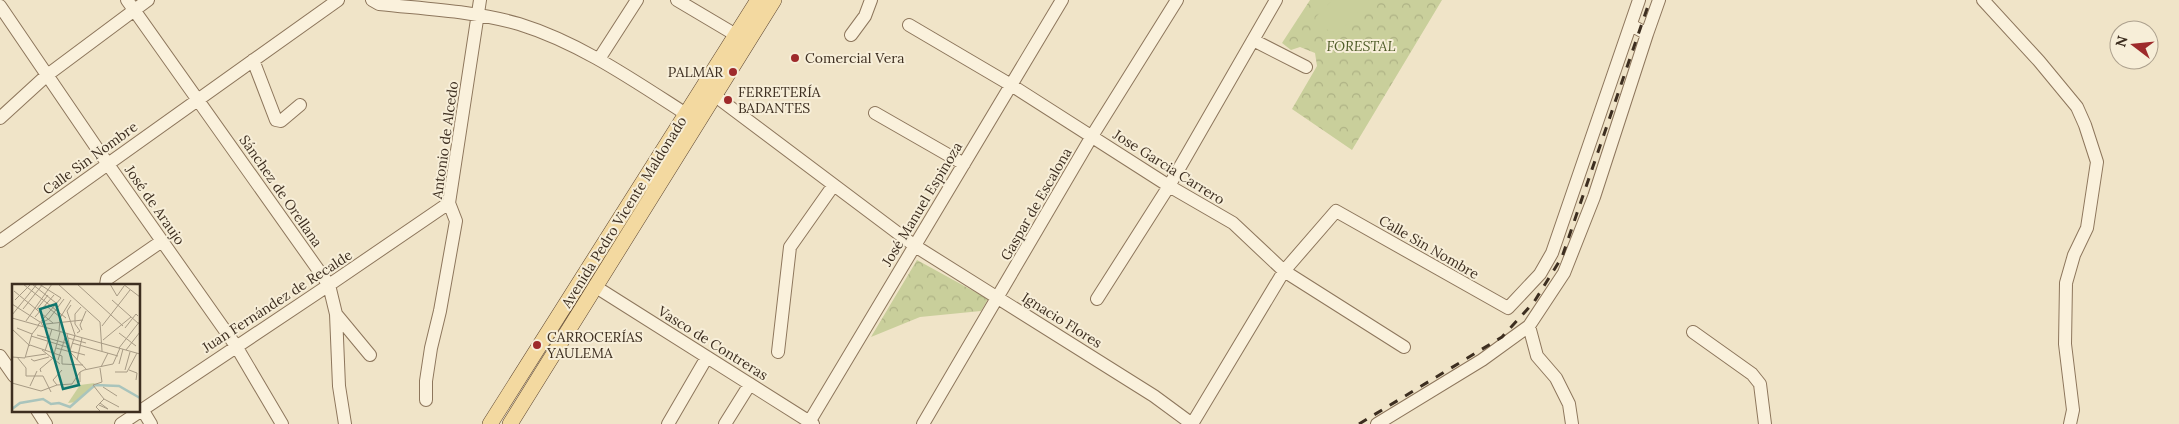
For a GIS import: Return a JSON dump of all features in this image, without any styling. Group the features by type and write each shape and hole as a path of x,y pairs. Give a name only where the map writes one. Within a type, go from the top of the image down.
{"main road":[{"name":"Avenida Pedro Vicente Maldonado","path":"490,424 758,0"},
{"name":"Avenida Pedro Vicente Maldonado","path":"510,424 774,0"}],"street":[{"path":"0,118 46,76 131,5 148,0"},
{"name":"Calle Sin Nombre","path":"0,241 338,0"},
{"name":"Antonio de Alcedo","path":"426,400 426,381 431,348 440,311 456,221 449,203 480,0"},
{"path":"600,59 637,0"},
{"path":"677,0 736,35"},
{"path":"851,35 864,16 871,0"},
{"name":"José Manuel Espinoza","path":"810,423 1062,0"},
{"name":"Gaspar de Escalona","path":"923,424 1092,136 1177,0"},
{"path":"1097,299 1169,186 1276,0"},
{"path":"1640,0 1631,25 1647,34"},
{"path":"1377,424 1482,360 1529,326 1564,273 1594,197 1658,0"},
{"path":"1983,0 2039,61 2077,107 2097,162 2087,228 2074,255 2066,283 2065,344 2073,410 2070,424"},
{"path":"377,1 518,24 563,41 600,59 686,114"},
{"name":"Sánchez de Orellana","path":"131,5 329,285 336,314 339,386 345,424"},
{"name":"José de Araujo","path":"0,6 46,76 236,346 282,424"},
{"name":"Calle Sin Nombre","path":"1284,271 1336,211 1508,308 1540,274 1552,253 1631,25"},
{"name":"Jose Garcia Carrero","path":"910,26 1011,85 1169,186 1233,223 1284,271 1404,347"},
{"path":"1253,40 1306,67"},
{"path":"253,60 276,120 281,121 300,105"},
{"name":"Ignacio Flores","path":"714,95 915,246 1154,396 1192,424"},
{"path":"876,113 964,164"},
{"path":"778,352 790,247 833,186"},
{"name":"Juan Fernández de Recalde","path":"142,409 449,203"},
{"path":"106,284 107,279 162,241"},
{"path":"1192,424 1284,271"},
{"name":"Vasco de Contreras","path":"596,287 810,423"},
{"path":"336,314 370,354"},
{"path":"1529,326 1537,356 1556,378 1569,404 1572,424"},
{"path":"1694,332 1752,374 1760,384 1765,424"},
{"path":"668,424 707,357"},
{"path":"2,362 12,374"},
{"path":"725,424 750,384"},
{"path":"142,409 151,424"},
{"path":"38,412 46,424"},
{"name":"Juan Fernández de Recalde","path":"120,424 138,412"}],"green space":[{"name":"FORESTAL","path":"1310,0 1442,0 1352,150 1292,109 1317,66 1315,53 1300,47 1291,50 1282,43"},
{"path":"1332,0 1369,0 1335,37 1315,18"},
{"path":"917,260 988,299 981,311 920,317 871,337"}],"railway":[{"path":"1359,424 1502,337 1534,302 1562,257 1650,0"}],"place":[{"name":"Comercial Vera","path":"795,58"},
{"name":"PALMAR","path":"733,72"},
{"name":"FERRETERÍA BADANTES","path":"728,100"},
{"name":"CARROCERÍAS YAULEMA","path":"537,345"}]}
